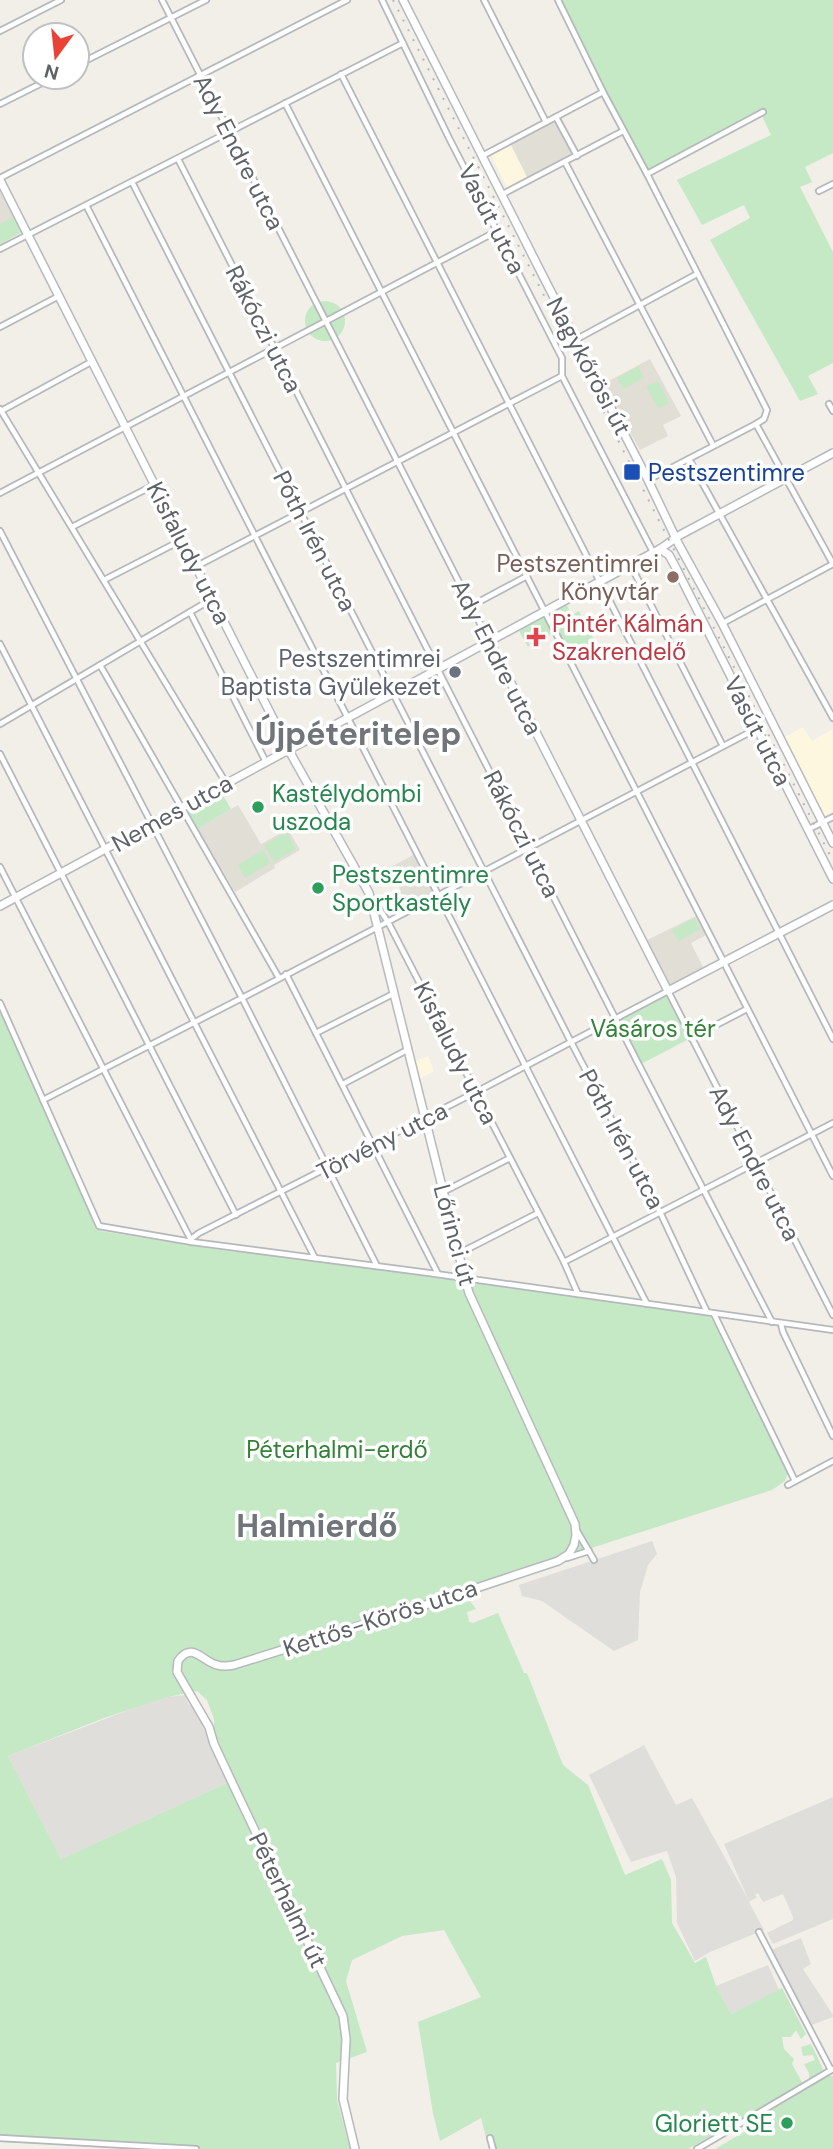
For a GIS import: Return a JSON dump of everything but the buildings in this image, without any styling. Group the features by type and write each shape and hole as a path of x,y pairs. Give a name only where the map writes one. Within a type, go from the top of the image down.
{"street":[{"path":"0,31 61,0"},
{"name":"Ady Endre utca","path":"162,0 833,1315"},
{"path":"91,58 206,0"},
{"path":"0,179 347,0"},
{"name":"Vasút utca","path":"382,0 562,358 562,376 656,550 669,555 833,879"},
{"name":"Nagykőrösi út","path":"403,0 833,843"},
{"path":"484,0 546,122"},
{"path":"558,0 767,411 764,419 756,424 649,480"},
{"path":"0,249 403,43"},
{"path":"341,74 833,1039"},
{"path":"0,104 26,91"},
{"path":"482,156 603,92"},
{"path":"285,103 833,1176"},
{"path":"648,174 763,112"},
{"path":"556,117 577,156"},
{"path":"501,195 623,131"},
{"name":"Rákóczi utca","path":"178,159 772,1322"},
{"path":"565,162 713,445"},
{"name":"Kisfaludy utca","path":"0,179 289,749 388,922 564,1262 578,1295"},
{"name":"Póth Irén utca","path":"132,182 660,1212 706,1312"},
{"path":"819,191 832,186"},
{"path":"86,205 647,1304"},
{"path":"0,493 497,231"},
{"path":"576,339 698,274"},
{"path":"0,327 59,296"},
{"path":"92,362 1,410 227,784"},
{"path":"197,566 562,376"},
{"path":"829,404 833,411"},
{"path":"722,623 833,564 756,424"},
{"name":"Nemes utca","path":"0,906 833,453"},
{"path":"688,459 833,718"},
{"path":"72,527 154,484"},
{"path":"0,531 242,998 377,1266"},
{"path":"104,580 183,540"},
{"path":"630,564 723,746"},
{"path":"471,606 527,576"},
{"path":"0,724 212,598"},
{"path":"190,612 266,762"},
{"path":"0,644 316,1258"},
{"path":"100,665 279,978"},
{"path":"43,1100 638,793 758,728"},
{"path":"0,754 236,1215"},
{"path":"808,830 833,817"},
{"path":"0,867 192,1241"},
{"name":"Lőrinci út","path":"369,893 465,1279 568,1506 576,1530"},
{"name":"Törvény utca","path":"192,1241 200,1233 833,905"},
{"path":"286,974 438,1275"},
{"path":"316,1033 393,994"},
{"path":"0,1003 99,1226 833,1330"},
{"path":"691,1038 747,1009"},
{"path":"342,1084 407,1050"},
{"path":"564,1262 833,1123"},
{"path":"443,1192 510,1158"},
{"path":"458,1254 538,1213"},
{"path":"713,1313 795,1481"},
{"path":"781,1324 833,1436"},
{"path":"788,1485 833,1461"},
{"path":"576,1530 594,1560"},
{"path":"564,1558 574,1545 576,1530"},
{"name":"Kettős-Körös utca","path":"177,1664 181,1656 192,1652 216,1665 234,1665 589,1552"},
{"name":"Péterhalmi út","path":"177,1664 177,1672 209,1727 214,1744 343,2016 346,2039 343,2099 355,2149"},
{"path":"696,2149 832,2069 758,1932"},
{"path":"0,2138 196,2149"},
{"path":"490,2138 493,2149"},
{"path":"55,2149 56,2141"}],"shaded area":[{"path":"556,117 577,156 529,181 509,141"},
{"path":"509,141 529,181 509,191 489,151"},
{"path":"0,191 22,232 0,244"},
{"path":"650,359 681,416 663,425 668,436 640,450 603,384"},
{"path":"803,727 812,741 833,729 833,812 824,816 783,738"},
{"path":"238,805 261,844 288,829 300,850 235,892 198,829"},
{"path":"415,854 434,893 397,912 390,897 401,891 389,868"},
{"path":"698,915 708,934 691,943 704,969 668,987 645,941"},
{"path":"428,1056 434,1071 419,1079 414,1062"},
{"path":"652,1541 657,1554 648,1565 640,1592 638,1640 614,1651 542,1601 522,1596 519,1585"},
{"path":"185,1695 197,1714 229,1782 61,1859 8,1756 134,1708 168,1697"},
{"path":"644,1745 676,1805 692,1798 749,1901 724,1844 833,1797 833,1919 773,1944 767,1933 793,1920 793,1917 783,1894 763,1902 758,1893 755,1895 757,1897 749,1902 764,1930 695,1961 677,1923 676,1877 667,1851 631,1862 589,1775"},
{"path":"801,1938 811,1964 803,1969 833,2015 809,2026 771,1950"},
{"path":"768,1965 779,1990 731,2014 716,1986"}],"green space":[{"path":"555,0 833,0 833,153 805,167 812,182 800,187 833,252 833,363 808,376 818,394 800,401 710,240 750,218 744,205 702,225 677,180 771,135 761,114 644,174"},
{"path":"14,217 22,232 0,244 0,224"},
{"path":"325,301 339,307 345,321 339,335 325,341 311,335 305,321 311,307"},
{"path":"638,366 644,378 623,389 617,378"},
{"path":"658,381 669,403 658,408 646,386"},
{"path":"564,600 572,615 579,611 597,645 568,658 545,612"},
{"path":"544,615 553,633 541,633 541,629 533,627 526,638 530,645 528,647 518,629"},
{"path":"221,792 231,809 198,829 188,811"},
{"path":"287,832 296,849 274,862 264,845"},
{"path":"263,850 270,863 245,878 238,865"},
{"path":"694,918 700,929 678,941 672,930"},
{"name":"Vásáros tér","path":"668,991 691,1038 639,1065 616,1019"},
{"name":"Péterhalmi-erdő","path":"0,1012 95,1227 101,1231 227,1251 273,1255 710,1316 789,1471 785,1481 772,1490 451,1593 453,1606 470,1601 476,1609 467,1612 467,1621 473,1623 498,1613 524,1673 527,1673 563,1765 588,1785 625,1875 662,1859 671,1880 672,1923 695,1963 706,1957 716,1986 731,2014 782,1988 806,2034 801,2039 796,2030 791,2037 782,2037 784,2049 794,2059 792,2064 803,2084 688,2149 489,2149 481,2118 440,2141 418,2022 481,1997 444,1930 402,1936 352,1960 346,1981 367,2052 336,2063 337,2100 350,2149 151,2149 0,2142","holes":["197,1691 207,1700 214,1719 214,1737 229,1782 61,1859 8,1756 104,1718 168,1697"]},
{"path":"811,2044 823,2069 820,2075 809,2080 804,2064 815,2060 813,2055 803,2056 801,2047"},
{"path":"828,2076 833,2076 833,2149 715,2149 766,2119 746,2130 744,2124"}],"railway":[{"path":"393,0 833,861"}],"place":[{"name":"Pestszentimre","path":"632,472"},
{"name":"Pestszentimrei Könyvtár","path":"673,577"},
{"name":"Pintér Kálmán Szakrendelő","path":"536,637"},
{"name":"Pestszentimrei Baptista Gyülekezet","path":"455,672"},
{"name":"Kastélydombi uszoda","path":"258,807"},
{"name":"Pestszentimre Sportkastély","path":"318,888"},
{"name":"Gloriett SE","path":"787,2123"}],"district":[{"name":"Újpéteritelep","path":"358,734"},
{"name":"Halmierdő","path":"317,1526"}]}
